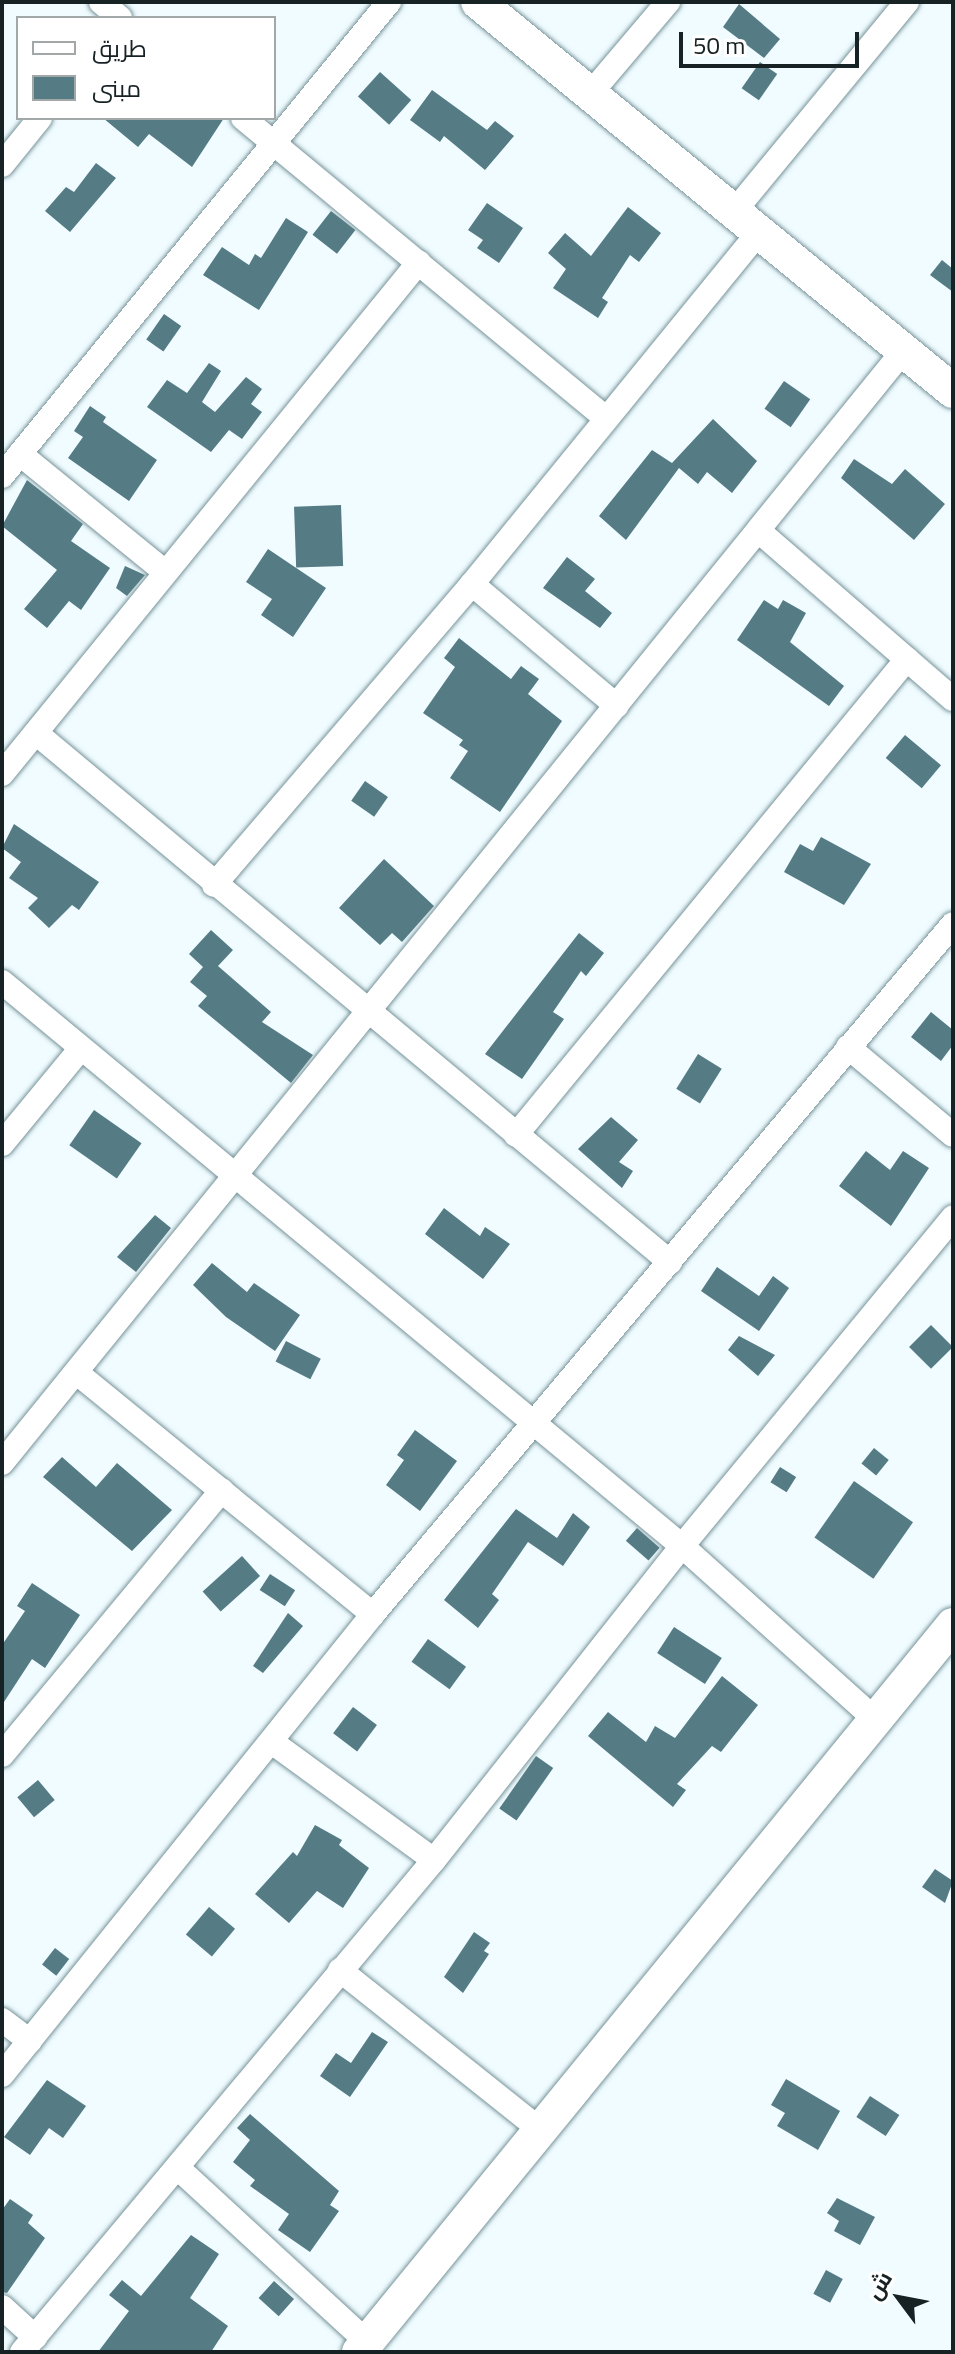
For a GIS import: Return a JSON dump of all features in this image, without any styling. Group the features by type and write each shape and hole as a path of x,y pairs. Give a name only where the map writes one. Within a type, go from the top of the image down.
{"street":[{"path":"101,2 118,16"},
{"path":"2,476 389,2"},
{"path":"478,2 744,224 953,391"},
{"path":"590,94 668,2"},
{"path":"214,885 472,584 605,418 907,2"},
{"path":"2,165 38,120"},
{"path":"245,120 605,418"},
{"path":"2,774 419,262"},
{"path":"2,1463 369,1015 903,351"},
{"path":"20,454 165,572"},
{"path":"760,532 953,699"},
{"path":"472,584 617,706"},
{"path":"516,1135 907,659"},
{"path":"36,733 369,1015 670,1262"},
{"path":"2,2075 373,1614 537,1424 953,924"},
{"path":"2,982 682,1546 876,1720"},
{"path":"848,1047 953,1135"},
{"path":"2,1144 81,1048"},
{"path":"2,2307 29,2344 179,2169 340,1970 434,1860 682,1546 953,1217"},
{"path":"77,1373 373,1614"},
{"path":"2,1755 222,1490"},
{"path":"179,2169 363,2347 543,2132 953,1625"},
{"path":"272,1742 434,1860"},
{"path":"340,1970 543,2132"},
{"path":"2,2020 30,2041"}],"building":[{"path":"739,4 780,39 764,58 723,27"},
{"path":"760,62 777,74 759,100 742,88"},
{"path":"380,72 411,100 389,125 358,97"},
{"path":"432,90 487,130 495,121 514,136 485,170 444,136 440,142 410,120"},
{"path":"105,120 223,120 192,167 149,134 138,147"},
{"path":"96,163 116,178 70,232 45,211 66,187 74,192"},
{"path":"487,203 523,228 499,263 477,248 483,240 468,230"},
{"path":"628,207 661,233 639,262 630,255 602,298 608,302 598,318 553,288 566,269 548,253 565,233 591,256"},
{"path":"331,211 355,230 337,254 313,235"},
{"path":"286,218 308,232 259,310 203,275 222,247 249,265 255,254 261,258"},
{"path":"942,260 953,269 953,292 930,275"},
{"path":"164,314 181,326 163,351 146,339"},
{"path":"209,363 221,371 202,402 215,412 246,377 262,389 251,404 262,412 242,439 229,430 211,452 147,407 167,380 187,393"},
{"path":"784,381 810,399 791,427 764,409"},
{"path":"90,406 106,417 103,422 157,460 129,501 68,458 83,437 74,431"},
{"path":"713,419 757,461 732,493 707,472 698,484 679,468 626,540 599,516 652,450 672,463"},
{"path":"854,459 892,484 905,469 945,504 914,540 841,478"},
{"path":"27,480 83,524 71,541 110,568 81,610 69,601 47,628 24,609 57,570 2,526"},
{"path":"341,505 343,566 296,568 294,507"},
{"path":"268,549 326,588 293,637 261,615 272,599 246,582"},
{"path":"567,557 595,579 585,591 612,613 600,628 543,588"},
{"path":"125,566 145,575 127,596 116,588"},
{"path":"764,600 778,609 783,600 806,613 790,642 844,686 829,706 737,640"},
{"path":"459,638 511,679 521,666 539,679 528,694 562,721 500,812 450,778 468,751 459,745 463,740 423,713 455,667 444,658"},
{"path":"905,735 941,765 922,788 886,758"},
{"path":"365,781 388,797 374,817 351,801"},
{"path":"14,824 99,882 79,910 72,905 49,928 28,908 38,898 9,878 21,862 2,848"},
{"path":"821,837 871,864 844,905 784,872 800,844 813,851"},
{"path":"384,859 434,906 402,942 392,933 380,945 339,908"},
{"path":"211,930 233,950 218,966 271,1012 262,1022 313,1055 291,1083 198,1006 207,996 190,982 203,967 189,954"},
{"path":"579,933 604,953 586,976 581,971 553,1012 564,1019 522,1079 485,1054"},
{"path":"931,1012 953,1030 953,1045 941,1061 911,1037"},
{"path":"698,1054 722,1069 700,1104 676,1089"},
{"path":"94,1110 142,1143 117,1178 69,1145"},
{"path":"611,1117 638,1140 619,1162 633,1171 622,1188 578,1149"},
{"path":"866,1151 890,1170 903,1151 929,1168 891,1226 839,1186"},
{"path":"444,1208 480,1236 485,1227 510,1244 483,1279 425,1234"},
{"path":"155,1215 171,1228 136,1272 117,1257"},
{"path":"212,1263 247,1292 254,1283 300,1315 275,1351 226,1317 193,1285"},
{"path":"717,1267 759,1296 773,1276 789,1288 759,1331 701,1291"},
{"path":"931,1325 953,1347 931,1369 909,1347"},
{"path":"739,1336 775,1355 758,1376 728,1350"},
{"path":"286,1341 321,1359 310,1379 276,1361"},
{"path":"415,1430 457,1461 420,1511 386,1485 404,1460 397,1455"},
{"path":"874,1448 889,1460 876,1476 861,1464"},
{"path":"62,1457 96,1487 117,1463 172,1510 132,1551 43,1477"},
{"path":"780,1467 796,1477 787,1492 770,1482"},
{"path":"854,1481 913,1522 873,1579 814,1538"},
{"path":"516,1509 557,1538 573,1513 590,1527 563,1566 528,1542 492,1594 499,1600 478,1628 444,1600"},
{"path":"637,1528 660,1548 648,1561 626,1541"},
{"path":"242,1556 260,1576 221,1612 203,1591"},
{"path":"270,1574 295,1590 285,1606 260,1590"},
{"path":"32,1583 80,1615 45,1668 32,1659 2,1705 2,1645 25,1611 17,1606"},
{"path":"288,1613 303,1626 263,1673 253,1666"},
{"path":"674,1627 722,1658 705,1684 657,1653"},
{"path":"428,1639 466,1667 450,1689 412,1662"},
{"path":"722,1676 758,1705 721,1752 712,1746 677,1784 686,1790 673,1807 588,1736 608,1712 646,1742 655,1726 675,1738"},
{"path":"353,1707 377,1725 357,1751 333,1733"},
{"path":"536,1756 553,1768 516,1820 499,1808"},
{"path":"38,1780 55,1800 34,1817 17,1797"},
{"path":"315,1825 342,1840 339,1845 369,1868 343,1908 317,1891 289,1923 255,1894 293,1852 297,1856"},
{"path":"935,1869 953,1881 945,1903 922,1887"},
{"path":"209,1907 235,1929 212,1956 186,1935"},
{"path":"474,1932 490,1943 484,1951 489,1954 463,1993 444,1977"},
{"path":"55,1948 69,1959 56,1976 42,1965"},
{"path":"372,2032 388,2042 350,2097 320,2076 336,2053 351,2063"},
{"path":"786,2079 840,2111 818,2150 777,2126 785,2113 771,2105"},
{"path":"47,2080 86,2106 63,2138 49,2128 30,2155 4,2137"},
{"path":"870,2096 899,2115 886,2136 856,2117"},
{"path":"250,2114 339,2191 330,2205 339,2211 310,2252 278,2230 289,2214 250,2186 255,2180 233,2162 250,2140 237,2128"},
{"path":"837,2198 875,2217 860,2245 834,2231 839,2221 827,2213"},
{"path":"10,2199 33,2215 28,2223 45,2238 7,2293 2,2292 2,2210"},
{"path":"191,2235 219,2254 190,2298 228,2326 211,2352 98,2352 129,2311 109,2295 122,2280 141,2296"},
{"path":"826,2270 843,2279 830,2303 813,2294"},
{"path":"274,2281 294,2299 279,2316 259,2298"}]}
